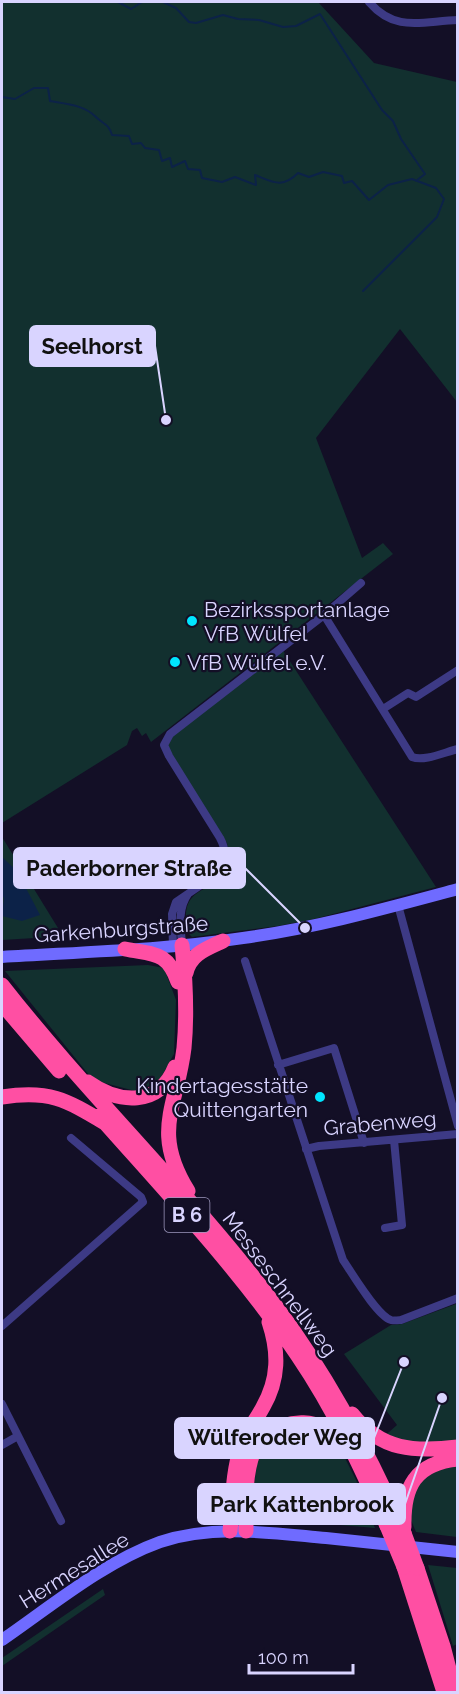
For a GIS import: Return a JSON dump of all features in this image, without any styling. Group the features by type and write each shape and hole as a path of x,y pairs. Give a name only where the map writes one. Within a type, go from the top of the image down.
{"highway":[{"path":"71,1070 108,1094 124,1098 145,1097 160,1088 172,1073 180,1045 181,982 192,958 223,941"},
{"path":"178,946 184,1046 169,1114 169,1144 182,1182 207,1221"},
{"path":"125,949 161,957 167,961 181,982"},
{"name":"Messeschnellweg","path":"2,985 71,1070 207,1221 275,1306 321,1373 363,1446 399,1528 444,1692"},
{"name":"Messeschnellweg","path":"2,1004 199,1229 266,1311 312,1378 361,1467 399,1528"},
{"path":"2,1097 23,1094 56,1097 72,1103 105,1123"},
{"path":"238,1531 237,1460 248,1432 269,1395 277,1367 276,1351 266,1311"},
{"path":"321,1373 355,1418 381,1439 412,1450 458,1447"},
{"path":"238,1531 251,1460 257,1446 273,1430 304,1422 322,1427 337,1439 361,1467"},
{"path":"399,1528 404,1502 412,1481 429,1467 458,1459"},
{"name":"Messeschnellweg","path":"410,1567 434,1618 455,1692"}],"main road":[{"name":"Garkenburgstraße","path":"2,957 223,941 305,928 458,889"},
{"name":"Hermesallee","path":"2,1640 123,1558 160,1542 183,1536 238,1531 458,1552"}],"street":[{"path":"369,2 388,18 399,22 412,24 458,20"},
{"path":"178,946 173,908 180,897 217,874 222,868 226,854 225,847 164,745 170,734 324,615 361,582"},
{"path":"324,615 415,758 424,758 458,749"},
{"path":"382,709 408,693 416,697 458,670"},
{"path":"398,905 458,1126"},
{"path":"245,961 343,1260 367,1296 384,1316 392,1321 401,1320 458,1298"},
{"path":"278,1065 334,1048 364,1143"},
{"name":"Grabenweg","path":"306,1149 458,1134"},
{"path":"2,1326 143,1202 141,1197 71,1138"},
{"path":"385,1228 402,1225 394,1140"},
{"path":"2,1404 61,1521"},
{"path":"2,1445 18,1436"}],"green space":[{"path":"2,2 318,2 374,63 457,82 457,402 400,329 316,438 362,558 383,543 393,554 151,742 146,733 142,736 137,728 132,731 127,745 2,823"},
{"path":"282,649 436,887 314,919 192,937 186,925 189,901 219,878 228,861 228,847 170,752 168,745 173,735"},
{"path":"2,837 58,928 51,937 2,940"},
{"path":"148,965 164,968 176,1000 174,1054 160,1079 139,1092 93,1080 5,971"},
{"path":"456,1304 458,1309 457,1447 381,1439 397,1425 344,1354 391,1325 402,1324"},
{"path":"308,1427 340,1448 356,1480 375,1528 259,1518 255,1513 252,1501 258,1456 272,1436"},
{"path":"457,1466 457,1537 416,1532 411,1520 409,1505 417,1484 436,1470"},
{"path":"428,1565 457,1568 457,1644 453,1646"},
{"path":"103,1589 105,1595 2,1666 2,1658"}],"water":[{"path":"2,857 17,871 40,915 22,921 2,916 4,898 2,896"}],"waterway":[{"path":"118,2 131,9 142,2"},
{"path":"163,2 176,8 189,22 196,23 223,15 238,19 259,20 283,27 296,26 320,14 382,110 393,121 401,139 425,174 416,181"},
{"path":"2,97 15,99 34,88 48,88 50,101 86,110 107,126 112,135 129,136 132,144 141,143 145,148 159,150 162,161 170,158 172,167 185,161 188,169 200,170 202,178 222,182 235,177 256,185 255,175 272,182 282,183 298,173 309,177 323,172 342,176 344,183 352,181 369,200 388,185 412,179 436,188 444,199 437,217 363,291"}],"place":[{"name":"Seelhorst","path":"166,420"},
{"name":"Bezirkssportanlage VfB Wülfel","path":"192,621"},
{"name":"VfB Wülfel e.V.","path":"175,662"},
{"name":"Paderborner Straße","path":"305,928"},
{"name":"Kindertagesstätte Quittengarten","path":"320,1097"},
{"name":"Wülferoder Weg","path":"404,1362"},
{"name":"Park Kattenbrook","path":"442,1398"}]}
